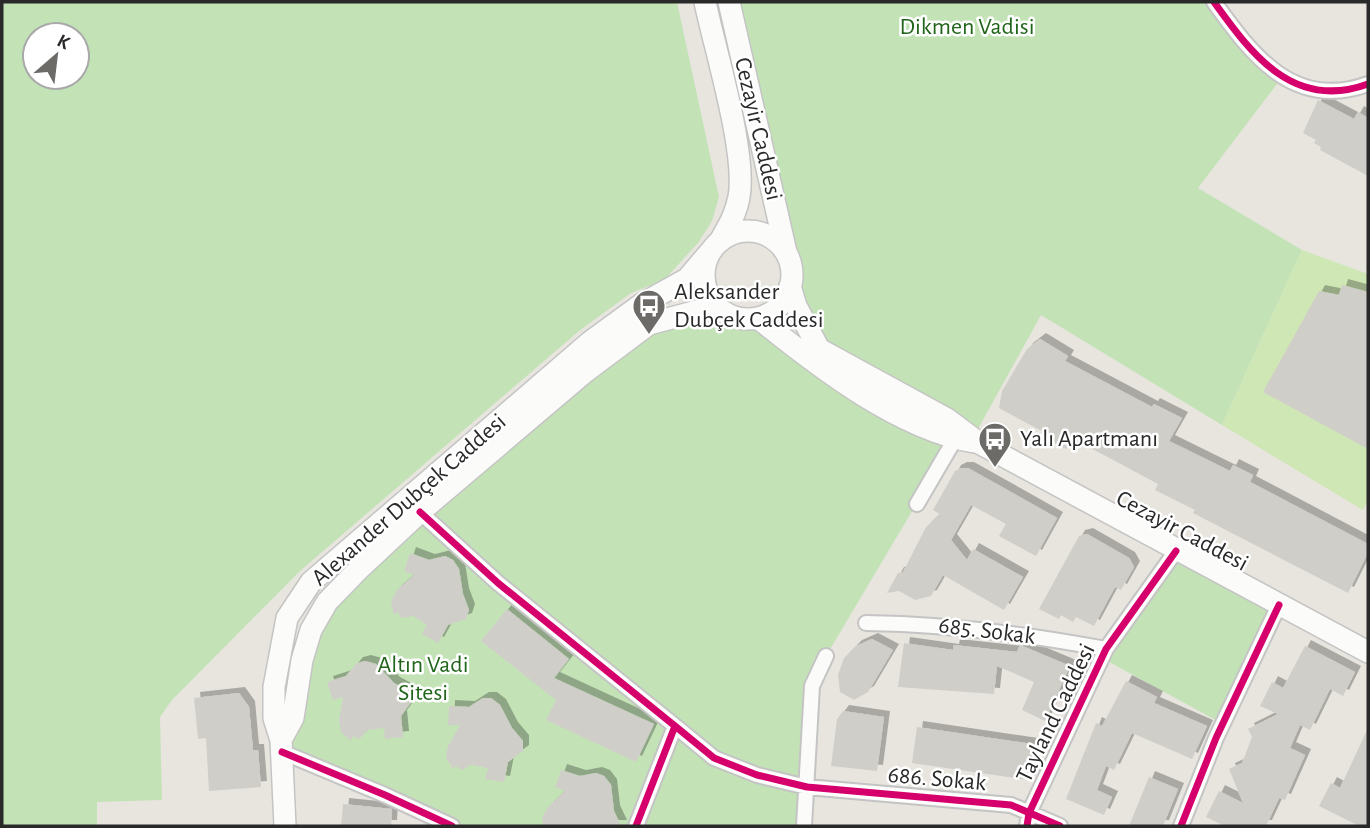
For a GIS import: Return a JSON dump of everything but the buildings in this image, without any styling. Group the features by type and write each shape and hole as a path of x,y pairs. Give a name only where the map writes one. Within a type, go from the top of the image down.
{"main road":[{"name":"Cezayir Caddesi","path":"705,2 739,161 739,196 733,220 715,247"},
{"name":"Cezayir Caddesi","path":"729,2 787,256"},
{"path":"745,231 772,238 787,256 792,274 790,286 783,302 771,312 758,318 743,319 716,306 704,280 715,247 745,231"},
{"name":"Alexander Dubçek Caddesi","path":"282,746 274,718 277,656 287,618 311,582 590,342 642,304 687,279 715,247"},
{"name":"Cezayir Caddesi","path":"790,286 796,306 819,349 848,375"},
{"name":"Alexander Dubçek Caddesi","path":"282,746 293,718 299,673 311,630 327,602 420,512 585,372 649,324 716,306"},
{"name":"Cezayir Caddesi","path":"758,318 848,375 948,432 979,443 1368,652"},
{"path":"282,746 285,826"}],"street":[{"path":"1214,2 1264,65 1294,83 1322,92 1368,84"},
{"path":"917,504 948,432"},
{"name":"686. Sokak","path":"420,512 498,583 715,758 757,775 807,787 1011,805 1028,820 1060,826"},
{"name":"Tayland Caddesi","path":"1028,820 1107,649 1176,551"},
{"path":"1181,826 1216,738 1279,605"},
{"name":"685. Sokak","path":"866,623 934,624 998,631 1107,649"},
{"path":"804,826 812,686 826,656"},
{"path":"636,826 674,726"},
{"path":"282,746 452,826"}],"green space":[{"path":"2,2 677,2 719,197 712,221 698,243 664,280 631,293 579,331 300,571 172,700 160,717 162,800 97,802 97,826 2,826"},
{"name":"Dikmen Vadisi","path":"729,2 1214,2 1283,76 1198,188 1302,250 1222,425 1041,315 973,438 819,349 790,286 789,260"},
{"path":"1302,250 1368,274 1368,500 1363,510 1222,425"},
{"name":"Altın Vadi Sitesi","path":"685,313 728,314 830,376 955,439 826,656 812,686 804,826 452,826 282,752 327,602 585,372"},
{"path":"1176,551 1279,605 1223,724 1102,658"}],"cycle path":[{"path":"1214,2 1260,58 1277,73 1297,84 1318,90 1342,90 1368,84"},
{"path":"420,512 498,583 675,726"},
{"path":"1027,826 1029,813 1106,649 1176,551"},
{"path":"1181,826 1216,738 1279,605"},
{"path":"636,826 675,726 714,758 757,775 807,787 1011,805 1060,826"},
{"path":"282,752 452,826"}],"place":[{"name":"Aleksander Dubçek Caddesi","path":"649,336"},
{"name":"Yalı Apartmanı","path":"995,469"}]}
